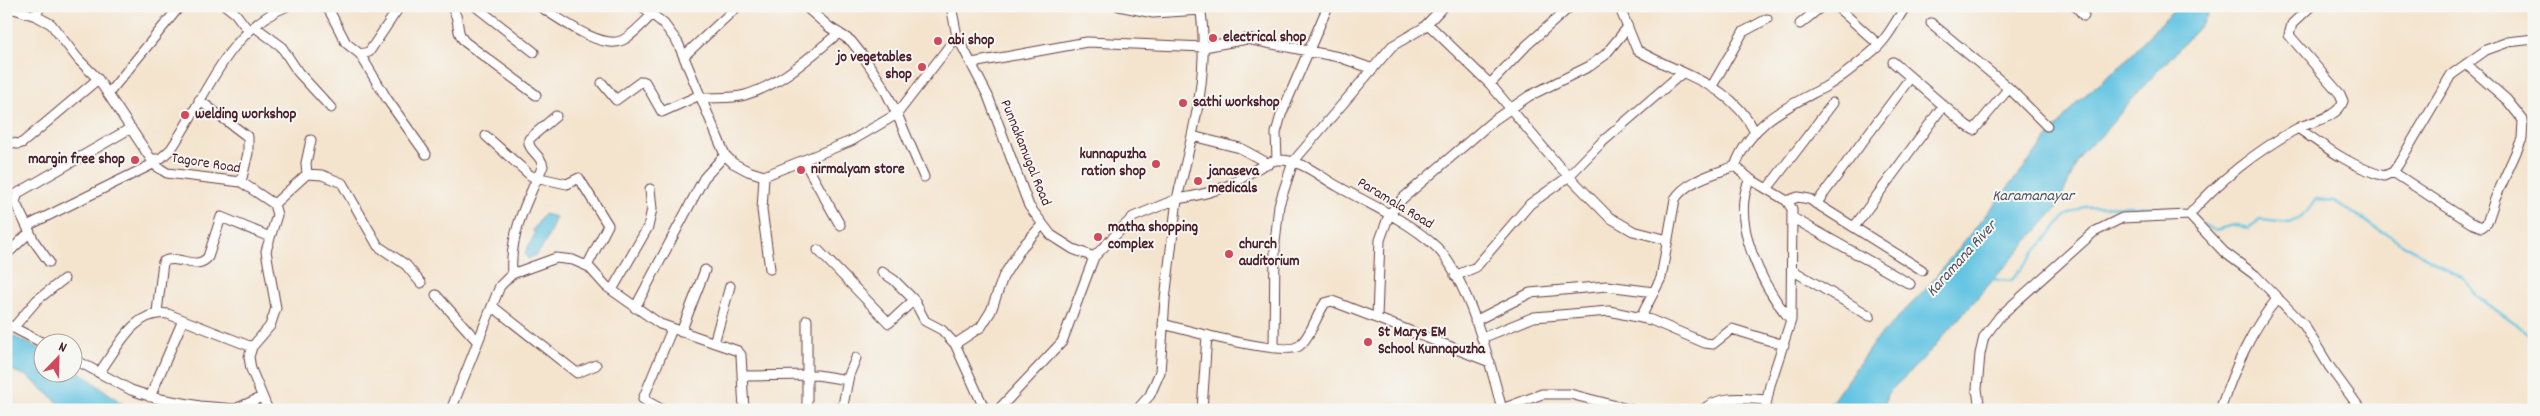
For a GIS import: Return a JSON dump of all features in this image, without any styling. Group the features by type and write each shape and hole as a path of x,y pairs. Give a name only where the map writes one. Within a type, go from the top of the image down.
{"street":[{"path":"36,16 40,6"},
{"path":"108,94 180,6"},
{"path":"226,6 251,28 281,46 298,72 331,108"},
{"path":"322,6 329,10 346,43 360,54 387,99 426,154"},
{"path":"360,54 369,52 400,6"},
{"path":"450,6 458,17 458,30 465,42 536,95"},
{"path":"475,6 534,52"},
{"path":"539,6 603,42 612,43 624,39 653,14"},
{"path":"642,6 664,24 678,42 725,155 733,163 748,171 764,176 851,141 897,114 957,36"},
{"path":"684,56 738,6"},
{"path":"805,6 851,41 863,56 883,86 924,177"},
{"name":"Punnakamugal Road","path":"951,6 957,36 988,96 1029,206 1051,235 1065,244 1094,257"},
{"path":"1119,6 1153,13 1201,8 1204,47 1192,136 1178,199 1163,324 1160,372 1150,395 1137,410"},
{"path":"1273,162 1276,133 1281,115 1291,87 1310,51 1328,6"},
{"path":"1274,348 1276,234 1279,205 1293,162 1392,46 1428,24 1444,6"},
{"path":"1490,84 1526,45 1571,6"},
{"path":"1619,6 1636,50 1712,86 1742,110 1755,132"},
{"path":"1800,24 1822,6"},
{"path":"1836,6 1879,45"},
{"path":"1641,317 1661,278 1672,206 1679,193 1700,179 1735,166 1742,149 1755,132 1778,112 1801,97 1826,86 1879,45 1906,6"},
{"path":"2076,6 2084,16"},
{"path":"1980,410 1977,389 1980,354 1984,337 2000,316 2094,232 2122,218 2188,215 2218,184 2298,128 2333,113 2343,101 2340,94 2290,35 2292,24 2311,6"},
{"path":"6,256 28,229 160,159 171,149 185,129 199,100 230,51 251,28 284,7"},
{"path":"11,9 36,16 51,24 78,59 98,79 152,162"},
{"path":"1712,86 1743,32 1766,19"},
{"path":"1428,24 1490,84 1568,177 1609,217 1621,225 1668,240"},
{"path":"1931,24 2009,88 2047,126"},
{"path":"1378,317 1380,240 1389,215 1402,199 1447,162 1477,133 1511,108 1529,96 1590,66 1605,55 1628,27"},
{"path":"602,83 616,100 642,81 645,82 662,112 701,96 743,96 764,88 783,76 839,33"},
{"path":"972,64 1087,42 1204,47 1247,39 1339,57 1373,69"},
{"path":"2298,128 2332,152 2369,172 2384,176 2393,172 2450,75 2486,50 2508,42 2534,39"},
{"path":"1893,62 1943,106 1974,130 2009,88"},
{"path":"2393,172 2471,224 2482,227 2488,223 2495,198 2522,139 2523,120 2508,100 2466,64"},
{"path":"1455,276 1476,267 1519,214 1568,177 1601,143 1682,73"},
{"path":"1816,204 1910,78"},
{"path":"6,141 17,144 22,143 98,79"},
{"path":"6,90 6,100"},
{"path":"199,100 248,137 248,153 241,182"},
{"path":"1767,189 1833,103"},
{"path":"1854,228 1943,106"},
{"path":"512,274 511,252 516,230 542,161 530,148 529,139 556,116"},
{"path":"49,262 28,229 15,202 18,193 131,128"},
{"path":"486,136 531,176 567,184 580,178 608,224 586,266"},
{"path":"1192,136 1240,148 1273,162"},
{"path":"307,174 306,163 311,140"},
{"path":"635,308 704,178 725,155"},
{"path":"804,160 840,225"},
{"name":"Tagore Road","path":"152,162 167,173 241,182 274,204"},
{"path":"998,410 1062,342 1094,257 1133,217 1178,199 1205,195 1273,162"},
{"name":"Paramala Road","path":"1273,162 1293,162 1321,175 1435,245 1455,276 1482,338 1502,409"},
{"path":"1735,166 1750,179 1787,201 1792,209 1791,320 1765,410"},
{"path":"268,410 248,357 252,347 270,326 276,308 266,252 277,215 274,204 307,174 322,175 342,183 378,246 406,264 421,283"},
{"path":"764,176 762,210 770,269"},
{"path":"1750,179 1742,199 1753,255 1774,301 1791,320"},
{"path":"612,290 648,227 652,209 650,189"},
{"path":"1787,201 1798,197 1816,204 1922,270"},
{"path":"2188,215 2224,252 2255,275 2304,325 2329,366 2361,410"},
{"path":"157,312 163,262 170,259 199,264 204,262 208,257 221,217 270,237"},
{"path":"1793,218 1910,284"},
{"path":"955,344 981,327 991,311 1003,277 1022,247 1042,225"},
{"path":"818,250 889,323 914,300"},
{"path":"451,410 500,286 512,274 556,258 573,260 586,266 612,290 660,324 738,350 741,355 744,410"},
{"path":"663,410 643,399 705,270"},
{"path":"1792,270 1870,316"},
{"path":"882,272 894,280 914,300 925,322 942,330 955,344 985,410"},
{"path":"32,337 10,326 64,279"},
{"path":"714,343 730,286"},
{"path":"1475,321 1530,293 1607,286 1654,292"},
{"path":"436,295 478,342"},
{"path":"2220,410 2247,345 2263,315 2278,298"},
{"path":"1163,324 1207,335 1291,350 1300,345 1317,314 1325,303 1332,300 1490,362"},
{"path":"492,306 577,373 596,365"},
{"path":"1482,338 1534,316 1609,311 1641,317 1705,343 1714,344 1719,342 1732,329 1741,330 1784,345"},
{"path":"99,373 132,328 147,315 157,312 252,347"},
{"path":"150,397 183,320"},
{"path":"807,320 809,375 807,410"},
{"path":"1202,410 1207,335"},
{"path":"842,405 856,358"},
{"path":"82,364 150,397 200,406 235,409 262,397"},
{"path":"742,376 809,375 848,380"},
{"path":"1502,409 1542,394 1570,394 1632,410"},
{"path":"1703,410 1716,401 1728,399 1767,400"},
{"path":"1722,410 1728,399"}],"water":[{"name":"Karamanayar","path":"2177,6 2213,6 2203,23 2141,89 2102,135 2082,152 2056,209 1922,360 1887,394 1884,410 1826,410 1875,341 1924,291 2078,101 2123,64"},
{"path":"544,214 556,217 549,235 539,252 528,259 525,253 535,234 533,230"},
{"path":"6,333 32,345 32,380 27,376 6,368"},
{"path":"82,374 131,410 67,410 36,384 82,384"}],"waterway":[{"path":"2203,224 2213,229 2220,229 2236,225 2248,228 2260,220 2290,223 2307,212 2316,199 2334,201 2381,231 2463,278 2477,296 2534,338"},
{"path":"1989,279 2011,281 2065,216 2083,207 2132,206 2183,209"},
{"path":"1875,410 1886,410"}],"place":[{"name":"electrical shop","path":"1213,38"},
{"name":"abi shop","path":"938,41"},
{"name":"jo vegetables shop","path":"922,67"},
{"name":"sathi workshop","path":"1183,103"},
{"name":"welding workshop","path":"185,115"},
{"name":"margin free shop","path":"135,160"},
{"name":"kunnapuzha ration shop","path":"1156,164"},
{"name":"nirmalyam store","path":"801,170"},
{"name":"janaseva medicals","path":"1198,181"},
{"name":"matha shopping complex","path":"1098,237"},
{"name":"church auditorium","path":"1229,254"},
{"name":"St Marys EM School Kunnapuzha","path":"1368,342"}],"water label":[{"name":"Karamana River","path":"1962,259"}]}
